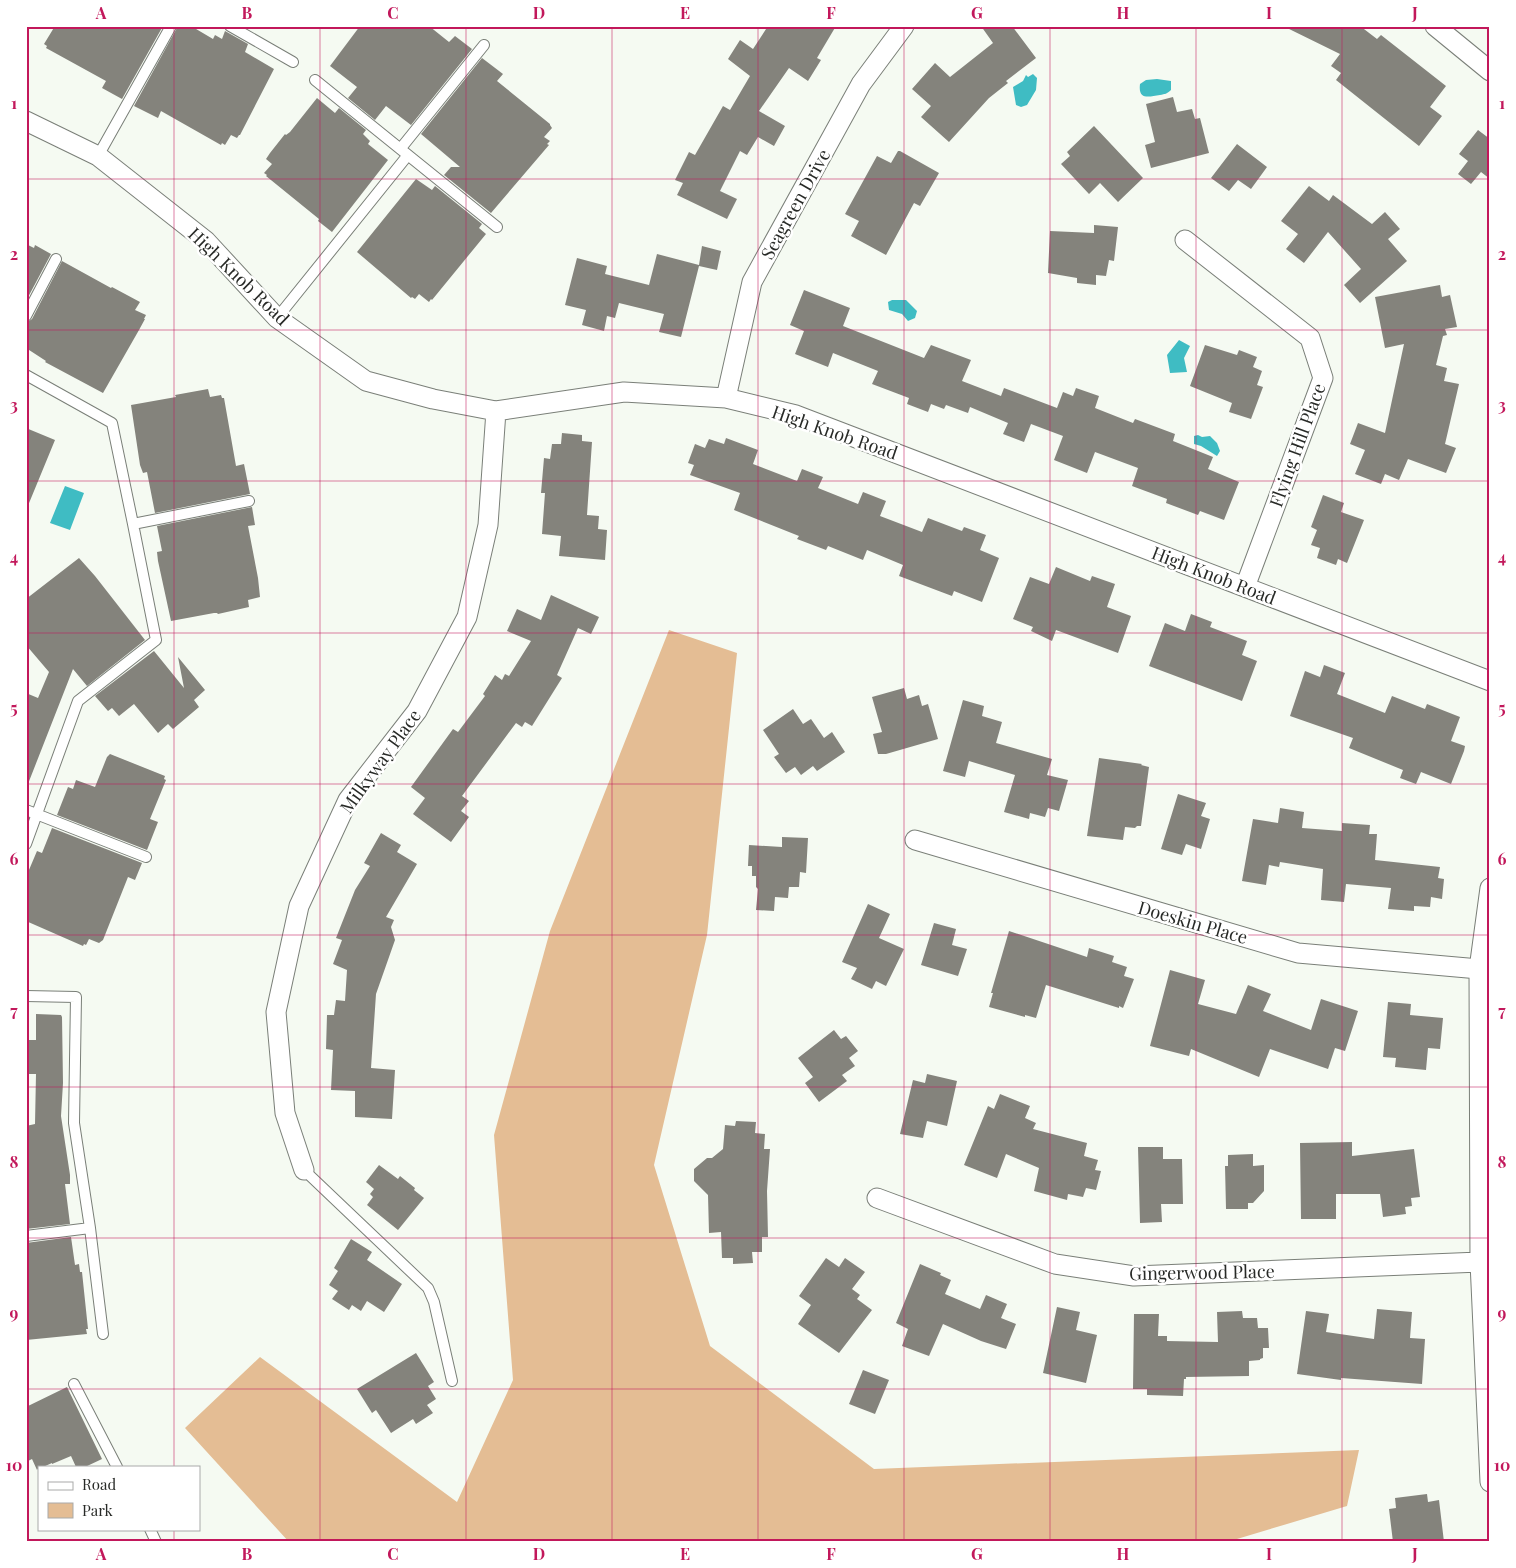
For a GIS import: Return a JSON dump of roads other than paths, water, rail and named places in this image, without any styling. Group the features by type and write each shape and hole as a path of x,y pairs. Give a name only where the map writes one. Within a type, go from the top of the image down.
{"street":[{"name":"Seagreen Drive","path":"726,398 752,282 861,84 904,26"},
{"path":"1434,26 1490,71"},
{"name":"High Knob Road","path":"26,121 98,156 206,241 278,318 366,381 433,399 496,411 624,392 726,398 796,415 1490,680"},
{"name":"Flying Hill Place","path":"1185,240 1310,338 1323,378 1245,587"},
{"name":"Milkyway Place","path":"304,1170 285,1113 276,1012 299,906 348,800 417,712 467,617 488,525 496,411"},
{"name":"Doeskin Place","path":"915,840 1298,953 1479,969"},
{"path":"1490,888 1479,969 1480,1262 1490,1482"},
{"name":"Gingerwood Place","path":"877,1198 1055,1264 1134,1276 1480,1262"}],"lane":[{"path":"98,156 170,26"},
{"path":"230,26 293,62"},
{"path":"278,318 484,45"},
{"path":"315,80 498,227"},
{"path":"26,316 56,259"},
{"path":"26,375 112,423 156,640 78,701 26,844"},
{"path":"133,524 249,501"},
{"path":"26,810 146,857"},
{"path":"26,996 76,997 74,1123 90,1228 103,1334"},
{"path":"304,1170 428,1288 434,1302 452,1381"},
{"path":"26,1236 90,1228"},
{"path":"74,1384 116,1466"},
{"path":"150,1530 156,1542"}],"water":[{"path":"1033,74 1037,78 1036,90 1027,105 1021,107 1016,105 1013,87 1023,81 1026,75 1028,77"},
{"path":"1146,80 1171,81 1171,90 1166,94 1148,97 1142,95 1140,84"},
{"path":"892,300 906,300 917,311 915,318 908,321 902,314 889,310 888,302"},
{"path":"1179,340 1190,346 1184,358 1187,372 1170,373 1167,355"},
{"path":"1194,436 1202,437 1210,436 1217,443 1220,451 1217,456 1194,444"},
{"path":"65,486 84,493 70,530 50,523"}]}
